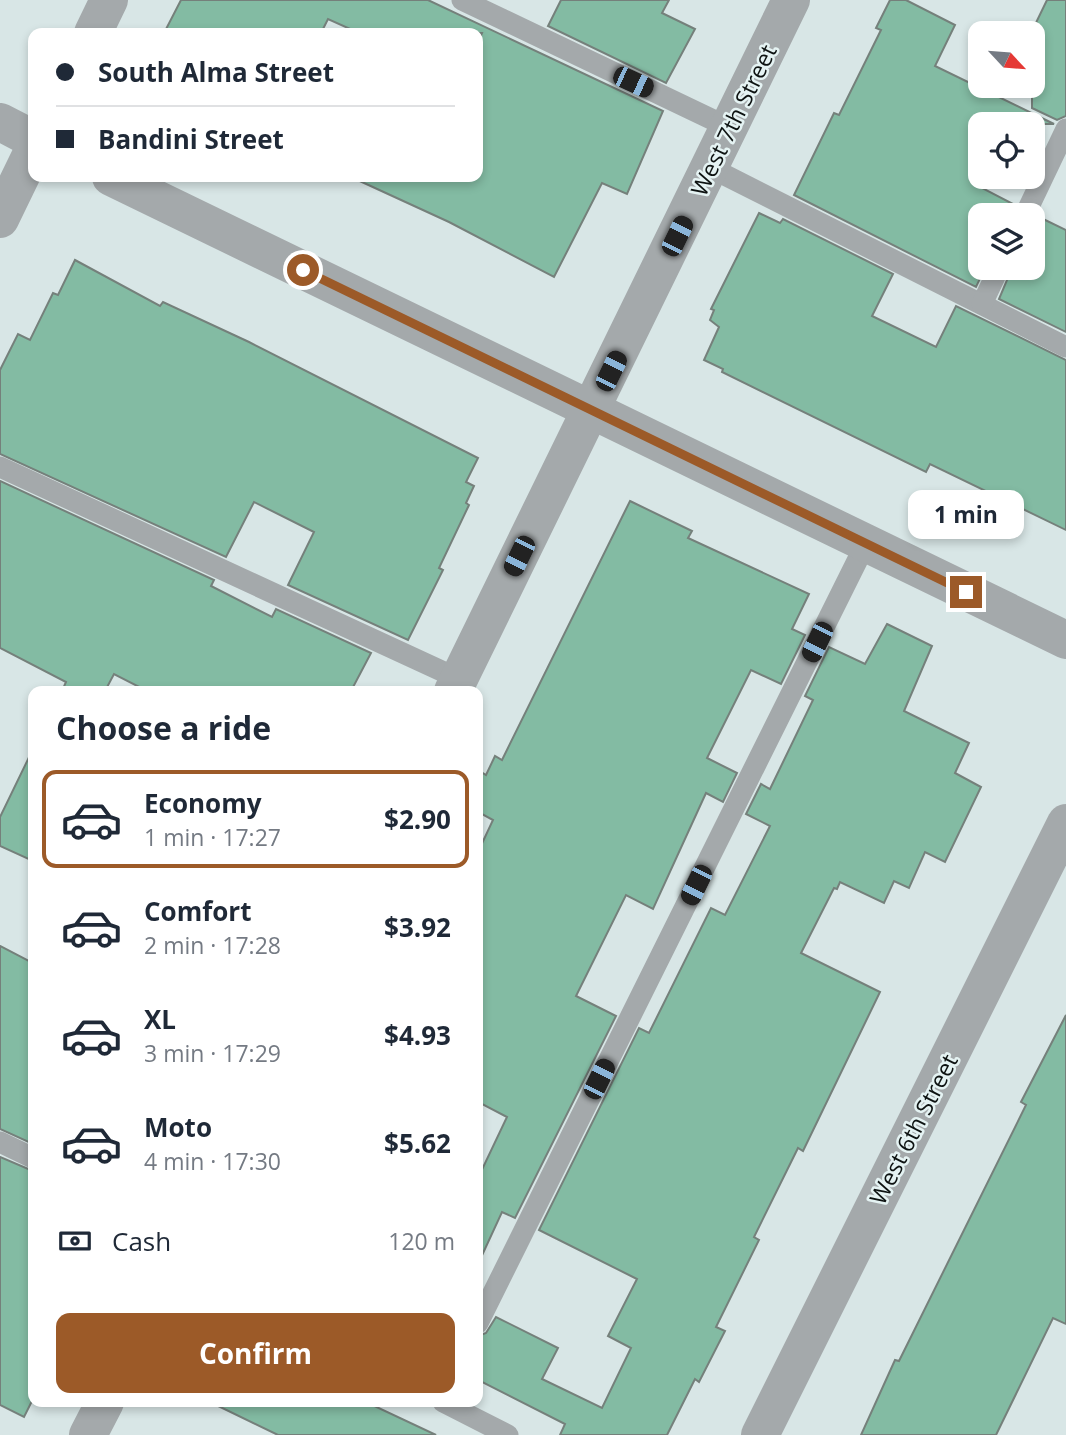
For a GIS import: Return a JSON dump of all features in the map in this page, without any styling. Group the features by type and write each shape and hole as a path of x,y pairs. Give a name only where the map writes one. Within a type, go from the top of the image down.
{"street":[{"path":"95,28 109,0"},
{"name":"West 7th Street","path":"456,685 791,0"},
{"path":"0,122 28,136"},
{"path":"0,219 28,161"},
{"path":"121,182 865,545 1066,640"},
{"name":"West 6th Street","path":"760,1435 1066,823"},
{"path":"88,1435 102,1407"}],"lane":[{"path":"463,0 730,128"},
{"path":"1031,203 1066,129"},
{"path":"711,167 1066,347"},
{"path":"982,304 993,280"},
{"path":"0,467 456,685"},
{"path":"483,1313 865,545"},
{"path":"0,1142 28,1156"},
{"path":"453,1407 508,1435"}],"building":[{"path":"181,0 428,0 663,111 627,194 602,183 554,277 449,222 362,182 483,182 483,28 348,28 328,19 324,28 167,28"},
{"path":"561,0 669,0 662,13 695,29 666,83 548,26"},
{"path":"890,0 906,0 955,25 935,66 968,82 968,98 1001,98 1029,112 968,112 968,189 984,189 1011,203 968,203 968,280 979,280 976,287 794,195 834,113 839,115 881,30 876,28"},
{"path":"1047,0 1066,0 1066,116 1057,120 1032,108 1032,98 1045,98 1045,21 1037,21"},
{"path":"759,213 780,223 783,219 893,274 872,316 936,347 956,306 1066,360 1066,530 930,464 926,472 722,372 723,369 704,360 719,327 710,320 714,310 711,309"},
{"path":"1045,220 1066,230 1066,332 999,299 1007,280 1045,280"},
{"path":"75,260 160,306 163,302 249,342 478,458 466,482 474,486 466,503 469,505 439,568 443,570 408,640 288,585 314,532 254,502 226,557 0,454 0,370 18,334 30,340 53,293 58,295"},
{"path":"0,481 214,580 211,586 272,617 276,609 371,653 354,686 137,686 114,674 108,686 64,686 66,682 0,648"},
{"path":"630,501 692,531 688,538 809,594 792,629 805,635 781,684 751,670 707,758 737,773 723,802 706,793 653,909 626,895 576,996 616,1016 515,1218 502,1212 483,1253 483,1167 507,1117 483,1105 483,841 493,820 483,815 483,773 486,775 495,756 502,760"},
{"path":"887,624 932,646 904,711 969,743 955,773 981,787 945,862 925,852 909,888 894,881 884,903 840,882 837,889 834,888 801,953 880,992 803,1151 798,1148 754,1237 759,1240 716,1327 725,1331 699,1382 695,1379 667,1435 560,1435 565,1424 483,1383 483,1334 496,1317 558,1348 542,1379 602,1408 631,1348 608,1336 637,1279 539,1230 639,1028 649,1033 711,908 725,915 770,826 746,814 761,784 770,789 813,700 805,696 829,647 865,664"},
{"path":"28,759 28,859 0,846 0,817"},
{"path":"0,946 28,960 28,1142 0,1129"},
{"path":"1066,1015 1066,1324 1053,1318 996,1435 861,1435 895,1360 899,1361 1026,1105 1021,1102"},
{"path":"0,1157 28,1169 29,1407 24,1417 0,1405"},
{"path":"220,1407 377,1407 436,1435 278,1435"}],"route":[{"path":"303,270 966,592"}]}
